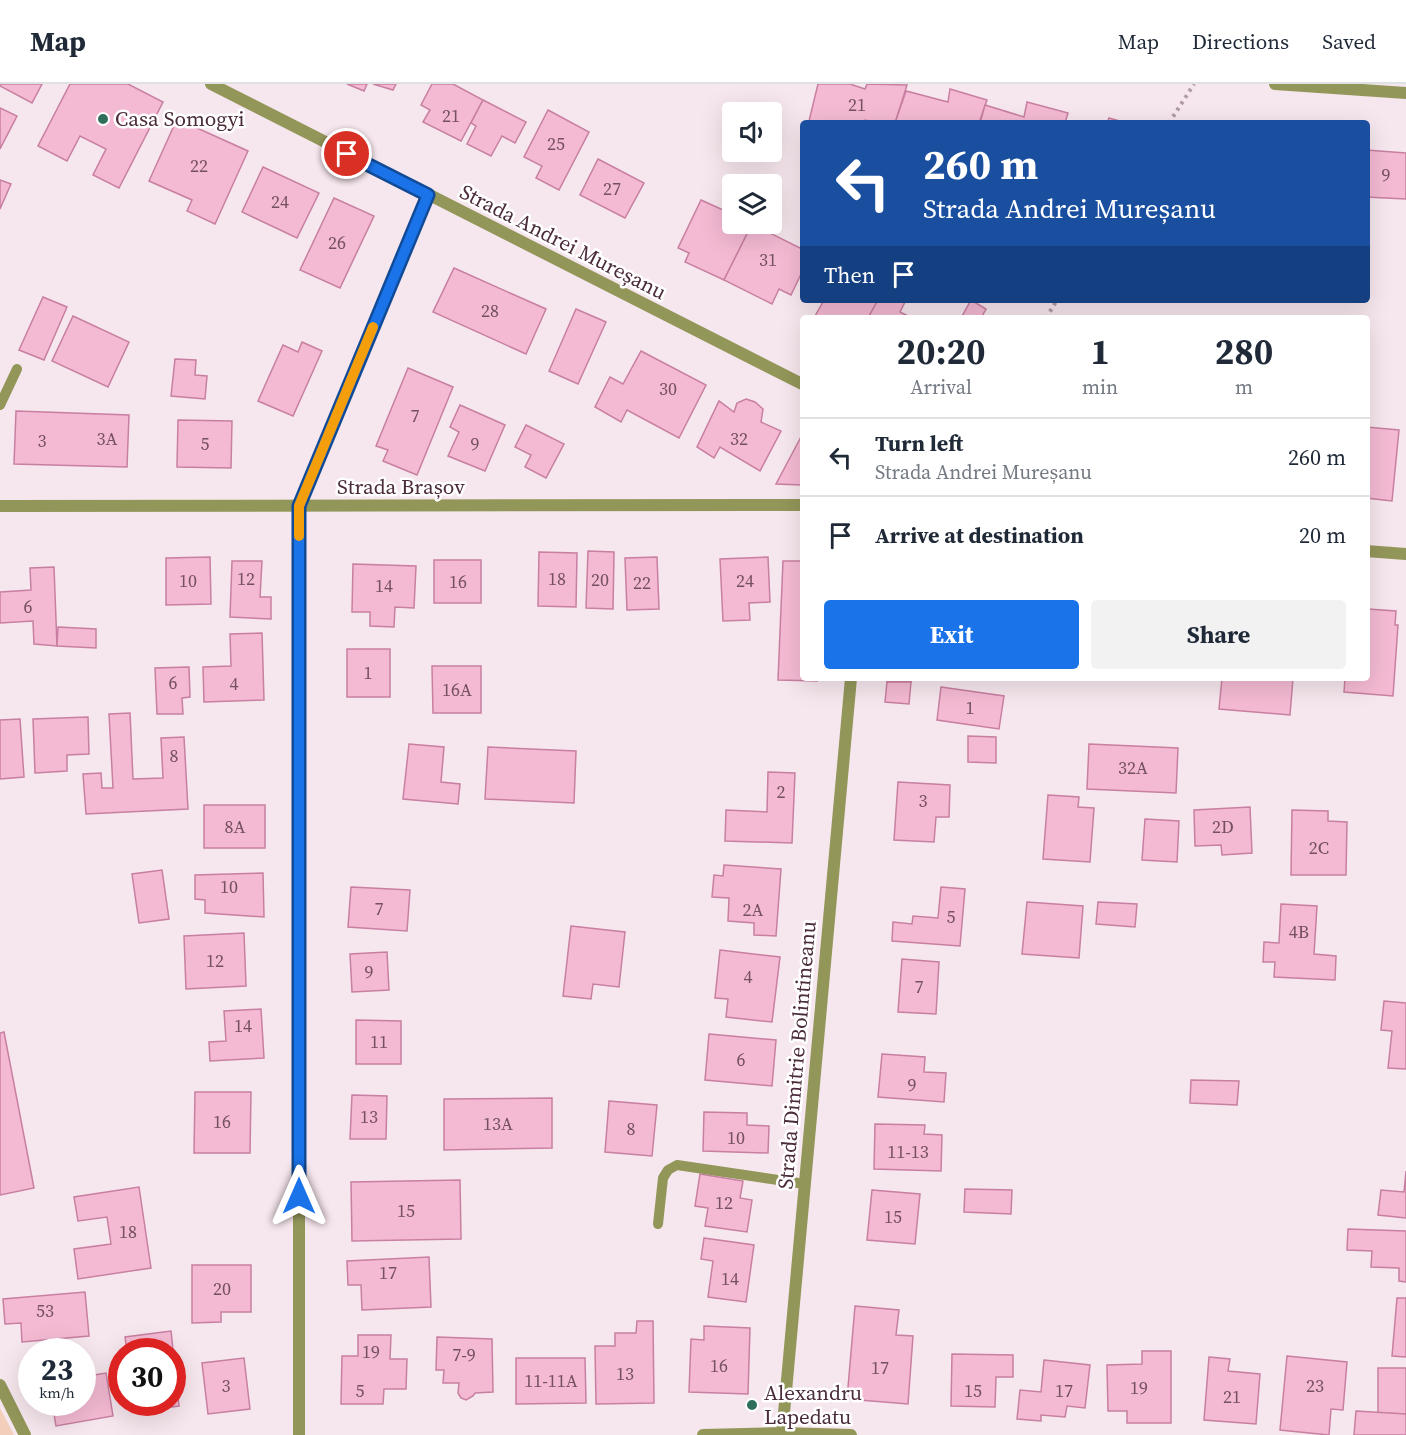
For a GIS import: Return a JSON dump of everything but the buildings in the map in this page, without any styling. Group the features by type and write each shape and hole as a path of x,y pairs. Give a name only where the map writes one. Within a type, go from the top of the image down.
{"street":[{"name":"Strada Andrei Mureșanu","path":"211,84 800,383"},
{"path":"1275,84 1366,88 1406,93"},
{"path":"299,1435 299,506 428,195"},
{"name":"Strada Brașov","path":"0,506 800,505"},
{"path":"1370,550 1406,554"},
{"name":"Strada Dimitrie Bolintineanu","path":"782,1434 851,681"},
{"path":"0,1385 25,1435"},
{"path":"703,1435 851,1435"}],"lane":[{"path":"0,405 17,369"},
{"path":"658,1224 663,1178 668,1170 677,1165 805,1184"}],"path":[{"path":"1171,120 1194,84"}],"shaded area":[{"path":"0,1408 14,1435 0,1435"}],"slow traffic":[{"path":"299,536 299,506 373,327"}],"place":[{"name":"Casa Somogyi","path":"103,119"},
{"name":"Alexandru Lapedatu","path":"752,1405"}],"route":[{"path":"299,1196 299,506 428,195 347,154"}]}
